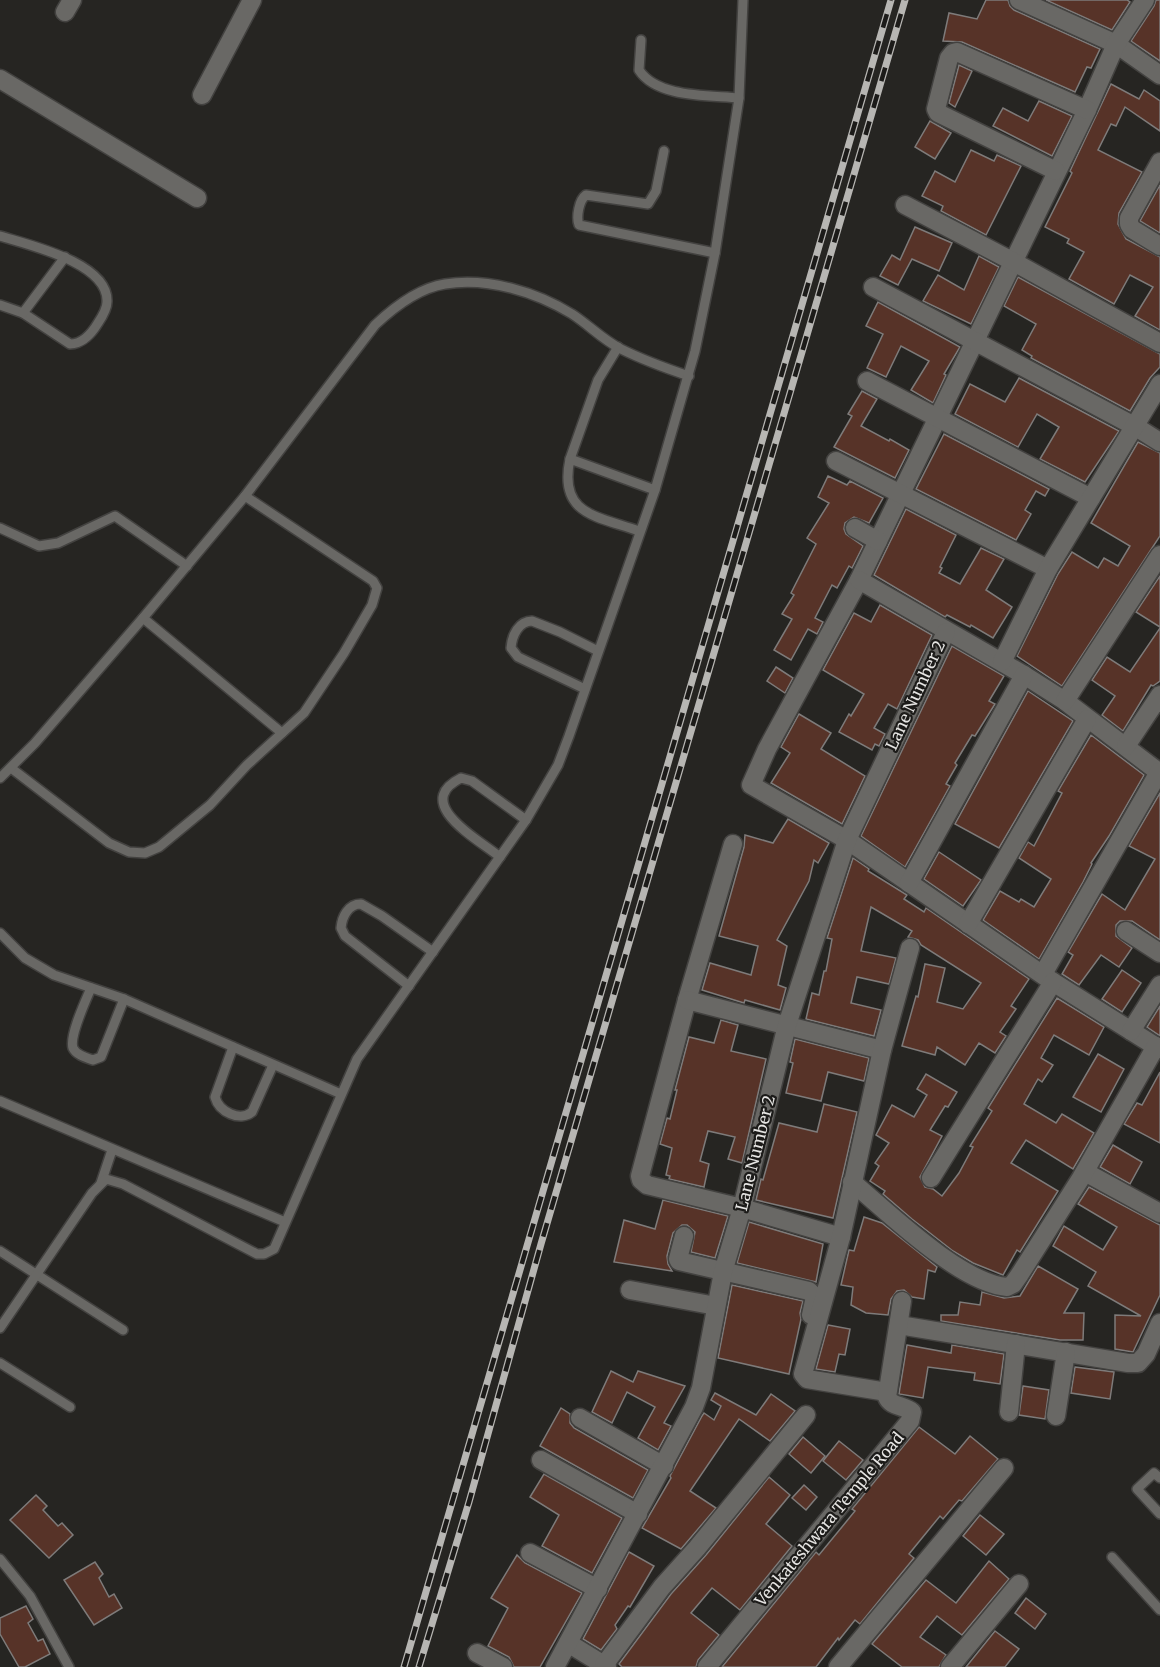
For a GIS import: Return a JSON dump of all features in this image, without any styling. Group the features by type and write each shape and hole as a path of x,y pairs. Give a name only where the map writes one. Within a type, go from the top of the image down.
{"street":[{"path":"202,96 252,0"},
{"path":"1019,0 1116,44 1160,75"},
{"path":"852,1182 955,1267 989,1283 1007,1287 1020,1274 1085,1172 1158,1047 1048,978 847,840 751,785 767,749 859,580 937,417 976,342 1012,261 1087,110 1116,44 1145,0"},
{"path":"1056,171 938,113 936,109 949,58 957,52 1087,110"},
{"path":"0,79 197,198"},
{"path":"1160,162 1129,218 1129,224 1135,232 1160,246"},
{"path":"905,205 1160,343"},
{"path":"873,287 1160,442"},
{"path":"867,381 1091,498"},
{"path":"1002,662 1047,569 1136,427 1160,384"},
{"path":"836,461 1047,569"},
{"path":"855,528 878,541"},
{"path":"1065,701 1160,555"},
{"path":"859,580 1065,701 1159,773 1048,978 931,1178"},
{"name":"Lane Number 2","path":"555,1667 694,1407 701,1388 723,1272 742,1208 787,1025 847,840 946,632"},
{"path":"909,883 1024,675"},
{"path":"1126,746 1160,695"},
{"path":"968,924 1087,719"},
{"path":"734,844 687,1000 640,1176 641,1180 647,1185 742,1208 841,1237"},
{"path":"1126,931 1160,953"},
{"path":"902,1301 887,1392 807,1379 803,1376 841,1237 882,1050 910,948"},
{"path":"1131,1031 1160,985"},
{"path":"687,1000 882,1050"},
{"path":"1085,1172 1160,1213"},
{"path":"684,1236 679,1261 813,1293 815,1299 800,1365"},
{"path":"630,1290 717,1306"},
{"path":"899,1325 1138,1363 1146,1354 1160,1323"},
{"path":"1009,1412 1016,1344"},
{"path":"1056,1416 1066,1352"},
{"name":"Venkateshwara Temple Road","path":"707,1667 910,1421 912,1412 908,1408 889,1401 887,1392"},
{"path":"568,1643 606,1666 662,1587 697,1548 806,1415"},
{"path":"580,1418 663,1467"},
{"path":"541,1460 638,1514"},
{"path":"838,1667 1004,1468"},
{"path":"530,1553 598,1589"},
{"path":"950,1667 1019,1584"},
{"path":"477,1653 502,1667"}],"lane":[{"path":"0,1328 92,1192 106,1179 123,1184 257,1254 264,1254 274,1249 357,1059 526,820 558,765 655,490 689,376 715,253 740,98 743,0"},
{"path":"641,40 639,69 652,83 680,92 740,98"},
{"path":"664,150 656,191 648,204 586,195 581,200 577,221 579,225 715,253"},
{"path":"0,236 65,257 96,277 107,294 108,305 98,324 84,340 76,344 70,344 22,313 0,305"},
{"path":"22,313 65,257"},
{"path":"0,778 35,743 187,566 245,496 375,325 400,304 428,289 445,284 487,284 526,292 572,314 618,347 689,376"},
{"path":"618,347 598,380 570,459 567,484 580,508 595,516 639,531"},
{"path":"570,459 655,490"},
{"path":"11,768 110,843 129,852 145,853 159,847 210,805 247,765 304,712 344,653 372,605 377,588 374,580 245,496"},
{"path":"0,528 39,546 58,543 115,516 187,566"},
{"path":"143,618 282,734"},
{"path":"585,689 518,657 511,648 511,642 519,626 532,621 598,651"},
{"path":"500,857 450,817 443,808 442,798 446,790 452,782 461,778 472,781 526,820"},
{"path":"409,986 345,936 341,928 346,913 351,906 361,904 433,952"},
{"path":"0,933 26,958 54,975 124,999 341,1094"},
{"path":"91,988 79,1019 73,1045 77,1052 93,1060 101,1057 124,999"},
{"path":"233,1047 215,1097 220,1108 229,1113 247,1116 252,1112 273,1065"},
{"path":"0,1101 285,1222"},
{"path":"100,1183 112,1150"},
{"path":"0,1251 123,1330"},
{"path":"0,1362 70,1407"},
{"path":"1160,1478 1155,1473 1137,1490 1160,1514"},
{"path":"1112,1557 1160,1610"},
{"path":"0,1559 30,1596 69,1667"}],"building":[{"path":"986,0 1008,0 1014,10 1100,49 1091,68 1087,67 1075,92 962,42 943,41 949,13 977,19"},
{"path":"1046,0 1127,0 1130,2 1112,30"},
{"path":"1156,0 1160,0 1160,61 1131,41"},
{"path":"959,65 972,71 955,107 949,103"},
{"path":"1111,84 1139,99 1144,90 1160,101 1160,131 1125,107 1116,126 1111,124 1098,150 1142,172 1119,213 1118,224 1126,239 1160,257 1160,330 1135,316 1153,287 1130,275 1114,304 1069,279 1084,252 1067,243 1069,239 1045,227 1072,173 1070,171"},
{"path":"1039,101 1072,116 1052,156 993,126 1003,108 1028,121"},
{"path":"930,121 951,133 935,159 915,147"},
{"path":"971,150 994,161 997,155 1021,166 986,235 941,211 943,206 922,196 935,171 955,182"},
{"path":"1160,185 1160,233 1140,221"},
{"path":"915,227 952,243 939,271 912,259 898,285 880,276 892,255 900,260"},
{"path":"979,256 999,267 971,324 923,301 938,275 964,290"},
{"path":"1018,277 1160,354 1160,367 1150,378 1130,411 1031,358 1032,356 1022,350 1036,324 1004,306"},
{"path":"878,302 960,347 944,374 946,375 933,403 911,390 929,361 901,346 886,377 867,368 883,334 866,326"},
{"path":"1019,378 1119,431 1085,482 1040,459 1059,427 1037,414 1018,447 955,414 970,384 1005,402"},
{"path":"862,391 877,399 861,426 909,450 895,478 834,447 852,416 848,414"},
{"path":"944,434 1049,489 1045,496 1036,491 1025,510 1031,514 1016,540 916,489"},
{"path":"1138,442 1160,453 1160,536 1062,686 1017,656 1058,574 1072,552 1098,568 1104,558 1118,566 1130,546 1091,523"},
{"path":"828,476 847,485 850,481 883,498 869,523 854,517 845,523 846,534 863,546 852,568 849,566 837,588 832,585 815,618 823,622 817,634 808,629 791,660 774,650 792,619 782,614 794,595 791,593 816,544 807,538 829,503 818,497"},
{"path":"906,509 956,535 939,573 960,584 981,548 1004,559 986,590 1012,607 993,638 971,625 970,627 947,615 945,617 874,575"},
{"path":"1160,576 1160,627 1136,612"},
{"path":"880,605 932,635 897,709 888,704 874,728 885,734 879,746 875,744 872,750 839,732 864,694 823,670 854,613 871,622"},
{"path":"1160,628 1160,681 1151,685 1123,731 1102,715 1115,696 1092,680 1107,657 1130,672"},
{"path":"952,646 1004,676 989,701 995,704 955,763 957,765 946,784 950,786 905,867 861,836"},
{"path":"776,667 793,678 785,693 767,681"},
{"path":"1028,691 1073,721 999,848 955,824"},
{"path":"799,714 831,733 821,749 865,776 842,824 771,783 790,753 781,747"},
{"path":"1091,735 1144,775 1091,863 1083,882 1039,959 983,920 1000,891 1019,902 1021,899 1034,907 1051,879 1019,858 1028,842 1034,846 1062,793 1058,791"},
{"path":"1160,793 1160,940 1132,921 1120,921 1116,925 1116,936 1132,948 1119,967 1101,955 1079,985 1062,974 1073,955 1068,952 1102,894 1125,910 1155,859 1129,846"},
{"path":"788,819 829,843 818,863 814,860 809,881 777,940 787,946 778,985 786,988 780,1010 745,1000 744,1003 702,990 710,963 751,975 758,946 719,936 744,847 745,835 773,843"},
{"path":"939,852 981,880 963,906 924,879"},
{"path":"853,858 869,869 868,871 907,895 904,899 924,912 926,908 1029,979 1011,1006 1016,1009 1000,1032 1006,1036 995,1053 979,1043 965,1065 937,1047 935,1055 902,1046 916,996 918,997 925,964 945,968 937,1002 963,1009 981,983 921,945 918,940 908,937 912,931 871,907 861,951 896,958 889,984 857,977 851,1003 881,1010 874,1036 806,1019 812,993 819,995 832,939 827,938"},
{"path":"1122,970 1141,983 1122,1012 1102,999"},
{"path":"1057,998 1104,1027 1089,1055 1054,1035 1041,1058 1053,1065 1042,1082 1038,1079 1024,1104 1056,1123 1062,1114 1094,1133 1073,1169 1026,1140 1011,1163 1058,1191 1020,1252 1017,1250 1003,1275 973,1263 953,1251 883,1194 885,1191 870,1181 879,1166 875,1163 889,1143 876,1135 892,1105 914,1117 927,1095 917,1089 926,1074 957,1092 930,1130 942,1136 920,1177 925,1187 933,1189 942,1196 959,1173 973,1147 970,1146 992,1111 988,1108"},
{"path":"1160,1006 1160,1036 1147,1027"},
{"path":"721,1020 738,1025 731,1051 766,1059 742,1163 728,1159 735,1137 708,1131 700,1161 709,1164 704,1187 669,1179 670,1176 666,1175 672,1148 660,1144 667,1118 670,1119 689,1037 714,1043"},
{"path":"795,1039 869,1058 864,1081 828,1072 821,1101 786,1093 793,1063 790,1062"},
{"path":"1098,1054 1124,1069 1101,1112 1073,1097"},
{"path":"1160,1072 1160,1143 1124,1124 1137,1103 1142,1105"},
{"path":"824,1104 857,1112 833,1218 756,1200 779,1123 817,1132"},
{"path":"1113,1145 1142,1162 1130,1184 1100,1167"},
{"path":"1089,1187 1160,1225 1160,1295 1133,1352 1115,1349 1115,1315 1141,1316 1088,1286 1096,1272 1053,1246 1064,1226 1103,1250 1117,1227 1078,1204"},
{"path":"663,1200 728,1216 715,1258 691,1252 695,1232 687,1225 682,1225 673,1233 667,1256 672,1271 614,1262 624,1220 655,1229"},
{"path":"864,1217 882,1223 937,1267 935,1272 928,1270 924,1299 912,1297 904,1290 897,1291 891,1299 888,1315 866,1313 851,1305 853,1287 841,1285 849,1250 854,1251"},
{"path":"749,1222 823,1244 816,1282 737,1263"},
{"path":"1038,1266 1078,1289 1064,1313 1084,1313 1083,1340 1060,1340 941,1321 941,1315 958,1315 960,1302 980,1305 982,1292 1004,1298 1020,1296"},
{"path":"732,1285 803,1301 789,1374 718,1358"},
{"path":"828,1325 850,1329 845,1355 839,1354 835,1372 816,1369"},
{"path":"907,1345 951,1353 952,1345 1004,1354 1000,1384 974,1380 975,1373 928,1367 923,1398 899,1394"},
{"path":"1075,1367 1114,1372 1110,1399 1071,1393"},
{"path":"611,1371 633,1382 638,1371 685,1386 664,1423 671,1426 658,1450 638,1438 655,1407 627,1392 612,1423 592,1412"},
{"path":"1023,1386 1049,1390 1045,1419 1019,1415"},
{"path":"715,1393 756,1415 771,1394 795,1411 770,1441 739,1419 690,1491 716,1508 681,1549 642,1528 704,1413 714,1420 721,1406 711,1400"},
{"path":"561,1408 570,1414 570,1423 574,1428 648,1470 633,1498 540,1446"},
{"path":"919,1427 955,1454 970,1436 998,1459 962,1501 959,1500 943,1519 940,1516 909,1554 914,1558 860,1624 855,1620 816,1667 722,1667 816,1552 819,1555 855,1511 852,1509"},
{"path":"803,1437 825,1456 811,1473 789,1454"},
{"path":"839,1441 863,1460 846,1480 823,1461"},
{"path":"544,1474 622,1518 592,1573 542,1546 559,1515 530,1497"},
{"path":"769,1477 790,1495 766,1524 792,1546 740,1610 712,1588 691,1613 719,1635 698,1660 696,1667 622,1667 619,1664 671,1594"},
{"path":"804,1485 817,1497 806,1510 792,1498"},
{"path":"36,1495 47,1506 43,1510 58,1526 62,1523 73,1535 49,1558 10,1520"},
{"path":"980,1515 1004,1534 986,1555 963,1536"},
{"path":"629,1552 654,1566 630,1607 628,1606 615,1625 617,1629 601,1650 583,1639"},
{"path":"517,1555 525,1563 582,1593 540,1667 514,1667 509,1657 488,1646 508,1608 491,1598"},
{"path":"989,1561 1009,1579 962,1635 937,1616 920,1637 946,1655 939,1667 902,1667 872,1644 926,1580 956,1603"},
{"path":"95,1562 103,1574 99,1578 109,1597 114,1594 122,1608 94,1625 64,1580"},
{"path":"1026,1598 1046,1614 1035,1629 1015,1613"},
{"path":"26,1606 33,1619 28,1623 38,1641 43,1639 50,1654 25,1667 19,1667 0,1634 0,1618"},
{"path":"995,1631 1019,1649 1005,1667 966,1667"}],"railway":[{"path":"404,1667 891,0"},
{"path":"419,1667 469,1502 541,1244 905,0"}]}
